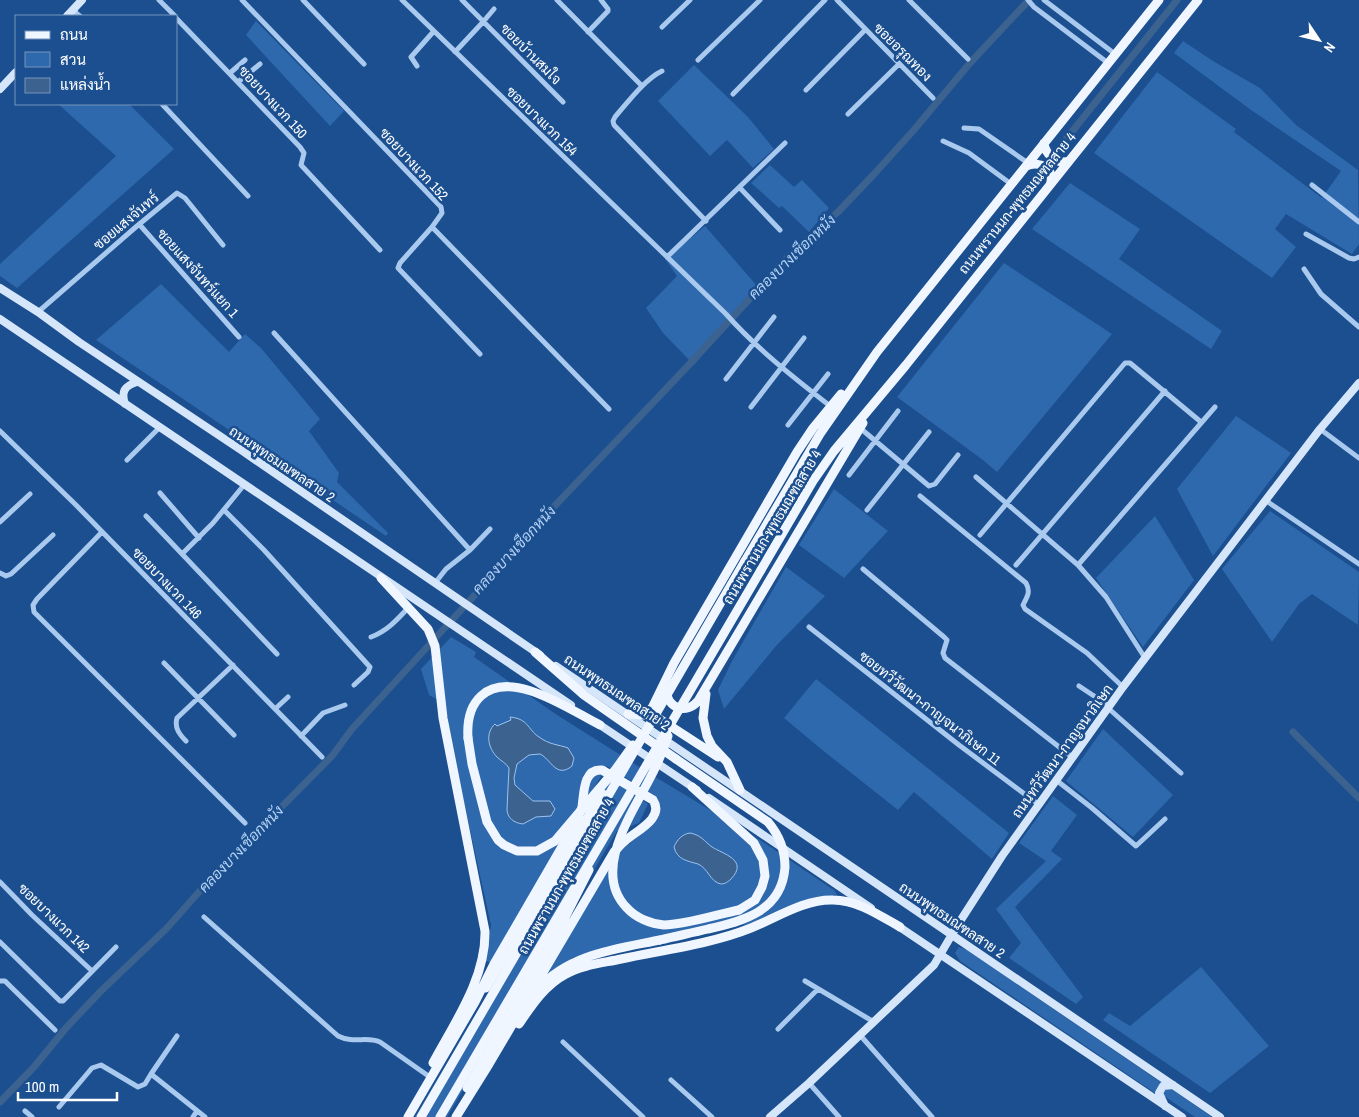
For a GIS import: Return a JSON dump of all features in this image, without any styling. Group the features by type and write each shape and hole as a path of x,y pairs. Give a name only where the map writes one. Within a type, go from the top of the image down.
{"main road":[{"path":"68,15 82,0"},
{"name":"ถนนพรานนก-พุทธมณฑลสาย 4","path":"421,1117 820,434 877,352 1159,0"},
{"name":"ถนนพรานนก-พุทธมณฑลสาย 4","path":"440,1117 824,465 1198,0"},
{"path":"0,89 15,73"},
{"path":"1044,143 1045,149 1052,158 1062,162 1069,161"},
{"path":"1027,164 1040,164 1048,168 1052,177 1050,185"},
{"name":"ถนนพุทธมณฑลสาย 2","path":"0,288 38,312 78,342 1220,1117"},
{"path":"0,319 244,486 1182,1117"},
{"path":"645,714 653,706 669,673 812,428 877,352"},
{"path":"125,404 122,395 124,389 130,384 137,382"},
{"name":"ถนนทวีวัฒนา-กาญจนาภิเษก","path":"770,1117 810,1083 930,970 942,954 952,934 1002,856 1108,707 1320,429 1356,392 1359,383"},
{"path":"669,673 666,688 668,699 674,706 684,709 694,706 882,394"},
{"path":"381,578 428,629 435,646 443,718 482,910 485,939 483,957 474,983 427,1075 408,1117"},
{"path":"520,1004 547,979 571,963 603,952 733,924 758,913 776,896 783,880 785,861 781,841 768,822 584,696 535,652"},
{"path":"715,673 705,696 704,724 709,741 727,762 740,790"},
{"path":"600,725 532,691 506,685 490,689 478,699 473,706 468,722 468,738 472,764 487,822 498,840 504,845 517,851 537,851 555,841 616,769"},
{"path":"628,714 645,714 658,718 727,762"},
{"path":"675,717 657,766 621,834 613,867 614,886 619,898 628,910 646,920 659,924 672,924 739,910 754,900 762,887 765,876 763,860 754,843 692,787"},
{"path":"475,1002 493,978 616,769 628,751 650,725"},
{"path":"408,1117 574,826 581,808 588,777 593,772 602,770 654,800 656,812 650,821 614,852 452,1117"},
{"path":"456,1117 489,1064 565,919 603,840"},
{"path":"489,1064 546,990 564,975 579,968 732,935 810,904 826,900 836,899 856,904 900,926"},
{"path":"1165,1106 1159,1093 1160,1088 1174,1085"}],"street":[{"name":"ซอยบางแวก 150","path":"159,0 174,15"},
{"name":"ซอยบางแวก 152","path":"242,0 441,207 442,213 432,228"},
{"path":"303,0 364,64"},
{"name":"ซอยบางแวก 154","path":"402,0 753,343 781,368 830,406"},
{"name":"ซอยบ้านสมใจ","path":"462,0 563,102"},
{"path":"557,0 642,86"},
{"path":"588,32 608,12 608,9 601,0"},
{"path":"662,27 690,0"},
{"path":"698,60 760,0"},
{"path":"733,94 825,0"},
{"name":"ซอยอรุณทอง","path":"837,0 933,98"},
{"path":"909,0 968,59"},
{"path":"1028,0 1034,7 1108,64"},
{"path":"1044,0 1115,54"},
{"path":"75,7 76,13 79,15"},
{"name":"ซอยบ้านสมใจ","path":"454,52 484,22 494,8"},
{"name":"ซอยบางแวก 150","path":"178,19 300,147 304,153 300,163 302,167 380,250"},
{"path":"806,90 865,30"},
{"path":"416,66 411,57 434,31"},
{"path":"230,73 245,60"},
{"path":"238,82 260,64"},
{"path":"848,114 899,64"},
{"path":"662,71 642,86 615,117 614,125 706,221"},
{"path":"163,105 248,196"},
{"path":"964,128 979,129 1027,164"},
{"path":"943,141 969,153 1011,184"},
{"path":"667,257 785,143"},
{"path":"1312,185 1359,222"},
{"path":"740,188 780,230"},
{"name":"ซอยแสงจันทร์","path":"38,312 177,193 185,198 223,245"},
{"name":"ซอยแสงจันทร์แยก 1","path":"139,224 239,336"},
{"path":"480,354 398,268 400,263 432,228 610,409"},
{"path":"1306,234 1348,258 1354,259 1359,257"},
{"path":"1304,269 1321,294 1359,327"},
{"path":"726,379 774,317"},
{"path":"274,332 470,550"},
{"path":"751,407 804,338"},
{"path":"980,534 1125,363 1130,364 1165,391 1201,422"},
{"path":"788,424 828,374"},
{"path":"1016,565 1165,391"},
{"path":"1078,565 1215,407"},
{"path":"849,475 898,411"},
{"path":"127,460 159,428"},
{"path":"860,428 925,484 932,486 958,455"},
{"path":"1320,429 1359,458"},
{"name":"ซอยบางแวก 146","path":"0,431 102,532 322,757"},
{"path":"867,510 929,432"},
{"path":"976,478 1078,565 1106,597 1145,658"},
{"path":"182,554 199,538 244,486"},
{"path":"160,493 199,538"},
{"path":"0,522 30,494"},
{"path":"920,496 1026,583 1029,593 1023,605 1025,608 1087,653 1123,687"},
{"path":"1265,500 1359,564"},
{"path":"224,510 264,550 370,667 368,672 354,685"},
{"path":"146,516 277,654"},
{"path":"435,584 446,570 470,550 490,529"},
{"path":"102,532 37,599 34,605 34,612 246,823"},
{"path":"0,573 6,576 11,574 53,534"},
{"path":"863,569 947,640 943,654 945,658 1072,757"},
{"path":"370,637 379,634 392,625 409,607"},
{"name":"ซอยทวีวัฒนา-กาญจนาภิเษก 11","path":"810,627 958,745 1038,804"},
{"path":"164,663 234,735"},
{"path":"186,741 179,735 176,721 198,697 233,665"},
{"path":"1079,686 1108,707 1181,773"},
{"path":"275,709 288,697"},
{"path":"301,736 323,713 345,705"},
{"path":"1056,780 1136,846 1166,819"},
{"name":"ซอยบางแวก 142","path":"0,882 92,971"},
{"path":"204,917 338,1036 351,1041 375,1040 380,1042 427,1075"},
{"path":"0,942 58,1000 63,1001 116,947"},
{"path":"0,982 5,981 55,1030"},
{"path":"805,981 874,1022"},
{"path":"778,1029 818,989"},
{"path":"860,1035 932,1117"},
{"path":"58,1107 96,1065 101,1065 138,1088 145,1084 177,1036"},
{"path":"563,1042 643,1117"},
{"path":"151,1074 205,1117"},
{"path":"672,1080 712,1117"},
{"path":"810,1083 839,1117"},
{"path":"25,1111 32,1117"},
{"path":"193,1117 197,1111"}],"green space":[{"path":"256,21 344,111 330,126 246,35"},
{"path":"1183,41 1260,88 1296,125 1358,170 1359,244 1352,254 1286,214 1275,229 1296,247 1272,278 1094,153 1157,72 1236,129 1234,132 1322,198 1341,171 1251,110 1174,53"},
{"path":"694,65 748,117 774,149 753,168 727,140 710,156 658,101"},
{"path":"59,105 130,105 174,149 17,288 0,276 0,264 116,156"},
{"path":"770,165 794,187 802,180 829,208 809,232 782,206 779,208 751,183"},
{"path":"1070,183 1140,229 1119,259 1222,331 1211,349 1032,229"},
{"path":"705,226 758,287 694,365 663,333 646,308 677,276 665,259"},
{"path":"1004,263 1112,334 997,472 897,397"},
{"path":"161,284 229,352 245,334 261,348 320,419 309,431 339,473 337,482 388,533 386,536 96,340"},
{"path":"1236,416 1291,453 1213,556 1177,489"},
{"path":"834,489 888,531 844,578 799,545"},
{"path":"1270,511 1359,572 1358,625 1312,594 1299,604 1272,642 1222,569"},
{"path":"1155,516 1194,580 1143,647 1096,578"},
{"path":"786,567 825,596 776,646 724,709 718,690 732,661"},
{"path":"451,637 476,652 474,657 554,713 760,840 835,891 837,896 815,897 747,925 728,922 572,958 545,977 612,859 659,817 660,807 655,796 607,766 491,963 486,961 491,925 442,702 429,695 421,669"},
{"path":"816,679 1009,833 992,859 914,792 898,810 784,718"},
{"path":"1103,729 1173,795 1133,837 1066,781"},
{"path":"605,774 648,804 639,823 617,831 447,1117 415,1117 592,816 589,806"},
{"path":"1053,796 1077,815 1051,851 1062,859 1015,907 1083,997 1076,1004 1009,958 1021,943 996,909 1046,861 1019,843"},
{"path":"959,947 967,950 1162,1083 1155,1093 960,961 955,953"},
{"path":"1201,967 1269,1046 1210,1093 1103,1020 1109,1013 1130,1026"},
{"path":"1170,1088 1212,1117 1195,1117 1164,1096 1162,1093 1164,1089"}],"water":[{"path":"510,717 524,722 543,740 568,748 574,758 572,766 562,770 554,767 540,754 529,755 517,764 514,778 515,785 533,801 550,801 555,809 551,816 536,817 523,824 514,821 508,815 509,768 491,749 489,740 490,732 495,724 497,726 511,720"},
{"path":"690,833 700,837 736,862 736,872 729,881 722,884 717,883 701,866 678,855 675,851 675,844 682,836"}],"waterway":[{"name":"คลองบางเชือกหนัง","path":"0,1102 34,1067 66,1028 100,992 167,928 214,875 332,756 352,729 473,597 507,556 685,369 790,255 838,212 876,172 970,63 1029,0"},
{"path":"1063,143 1177,0"},
{"path":"1293,732 1359,798"}]}
